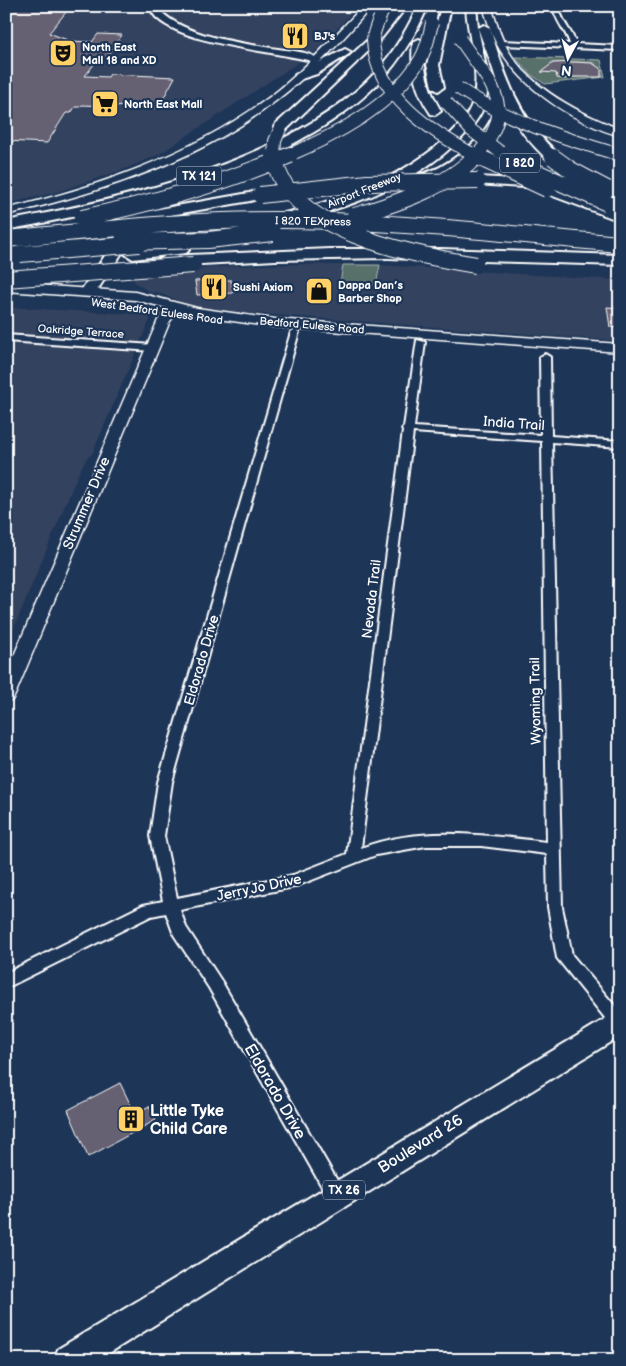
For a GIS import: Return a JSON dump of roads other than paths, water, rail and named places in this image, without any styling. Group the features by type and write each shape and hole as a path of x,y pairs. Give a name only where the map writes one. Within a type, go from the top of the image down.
{"highway":[{"path":"301,76 313,72 356,45 401,6"},
{"path":"401,6 377,37 281,127 274,141 272,151 275,168 293,195 314,213 331,224 388,246 451,261 507,269"},
{"path":"6,231 97,215 156,201 236,176 305,148 351,123 400,87 423,54 436,6"},
{"name":"I 820","path":"446,6 433,65 441,106 452,130 477,150 546,188 577,202 620,217"},
{"name":"Airport Freeway","path":"6,256 136,249 227,230 286,217 349,198 408,172 448,145 470,121 480,97 480,73 471,6"},
{"path":"482,6 484,27 504,85 525,128 553,157 617,199"},
{"path":"385,7 374,26 372,46 378,68 395,95 409,110 457,145 513,176 546,188"},
{"name":"I 820","path":"423,8 417,70 421,87 471,130 508,156 548,178 617,199"},
{"name":"TX 121","path":"6,226 92,208 170,186 251,156 305,131 339,110 374,82 396,56 423,8"},
{"path":"6,251 100,243 208,240 296,230 352,217 413,196 446,179 472,160 482,150 496,128 499,110 494,89 458,32"},
{"path":"436,48 446,75 458,88 485,106 554,134 620,154"},
{"path":"83,297 116,250 132,237 144,232 304,200 348,184 396,163 430,144 456,124 469,104 476,75 480,73"},
{"path":"227,230 270,226 347,209 390,194 441,172 476,149 495,128 503,106 504,85"},
{"path":"6,238 108,222 260,195 289,188 376,178 481,177 524,174 620,179"},
{"path":"481,177 545,184 617,199"},
{"name":"I 820 TEXpress","path":"6,238 173,223 284,220 379,223 620,244"},
{"name":"I 820 TEXpress","path":"6,245 174,229 287,226 404,230 620,249"},
{"path":"6,264 136,249 260,244 386,242 488,248 620,260"},
{"path":"6,274 226,257 326,254 521,256 606,262 620,260"},
{"path":"6,278 269,262 382,262 620,276"}],"main road":[{"path":"6,212 121,178 169,158 242,119 272,99 301,76 368,6"},
{"path":"486,6 500,43 517,67 544,91 583,116 620,133"},
{"path":"6,287 83,297"},
{"name":"West Bedford Euless Road","path":"6,297 83,297 118,304 172,309 208,320 248,320"},
{"name":"Strummer Drive","path":"6,694 172,309"},
{"name":"Bedford Euless Road","path":"248,320 620,348"},
{"name":"Boulevard 26","path":"69,1360 620,1022"}],"street":[{"path":"152,6 155,15 179,29 218,39 302,55 315,60"},
{"path":"556,6 557,19 570,31 573,46"},
{"path":"500,43 620,48"},
{"path":"302,55 324,50"},
{"name":"Eldorado Drive","path":"295,332 165,782 157,836 171,905 179,930 214,984 336,1195"},
{"name":"Oakridge Terrace","path":"6,338 154,348"},
{"name":"Nevada Trail","path":"352,859 407,429 420,342"},
{"name":"Wyoming Trail","path":"545,357 555,907 565,958 620,1022"},
{"name":"India Trail","path":"407,429 620,444"},
{"name":"Jerry Jo Drive","path":"6,981 148,910 294,881 375,849 426,840 481,840 553,849"}],"place":[{"name":"BJ's","path":"295,36"},
{"name":"North East Mall 18 and XD","path":"63,53"},
{"name":"North East Mall","path":"105,104"},
{"name":"Sushi Axiom","path":"214,287"},
{"name":"Dappa Dan’s Barber Shop","path":"319,291"},
{"name":"Little Tyke Child Care","path":"131,1119"}]}
